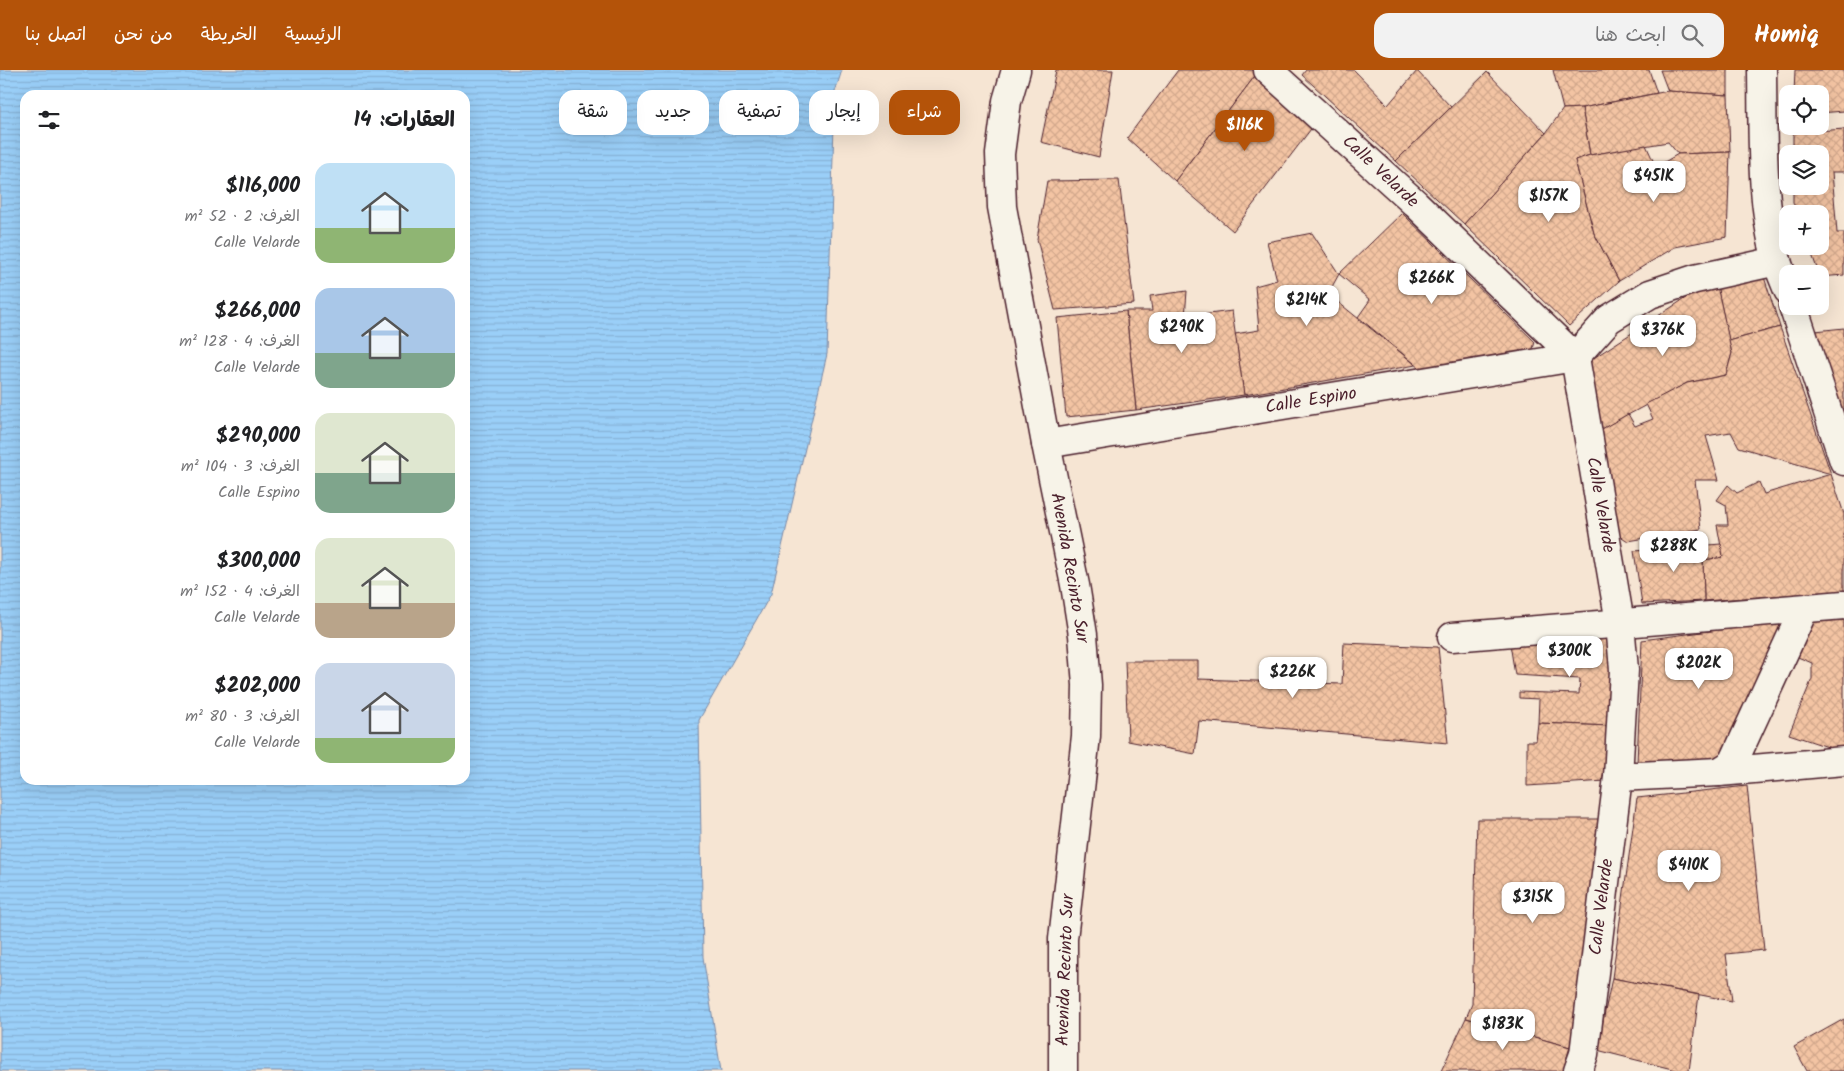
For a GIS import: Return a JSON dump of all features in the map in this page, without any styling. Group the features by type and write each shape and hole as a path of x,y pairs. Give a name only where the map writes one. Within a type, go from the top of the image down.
{"street":[{"name":"Avenida Recinto Sur","path":"1016,70 1007,101 1000,154 1002,206 1046,444 1075,585 1083,635 1087,685 1086,736 1063,938 1063,1071"},
{"name":"Calle Velarde","path":"1268,70 1416,204 1575,357 1620,623 1624,670 1618,777 1584,1054 1578,1071"},
{"path":"1762,70 1765,184 1770,229 1779,266"},
{"path":"1575,357 1608,319 1650,294 1694,279 1777,261"},
{"path":"1796,315 1843,454"},
{"name":"Calle Espino","path":"1046,444 1575,357"},
{"path":"1452,637 1844,605"},
{"path":"1720,772 1727,768 1738,756 1804,609"},
{"path":"1618,777 1720,772 1844,761"}],"water":[{"path":"0,70 842,70 836,90 809,90 809,135 834,135 827,354 771,594 699,720 703,957 721,1071 0,1071"}],"building":[{"path":"1056,70 1113,70 1099,157 1041,142"},
{"path":"1178,70 1255,70 1258,72 1175,181 1127,138"},
{"path":"1306,70 1354,70 1388,105 1417,71 1451,107 1396,161 1302,75"},
{"path":"1553,70 1649,70 1657,93 1582,108 1563,109"},
{"path":"1660,70 1728,70 1728,95 1668,91"},
{"path":"1795,70 1844,70 1844,111 1829,112 1829,85 1794,85"},
{"path":"1258,72 1314,125 1233,231 1175,181"},
{"path":"1487,72 1546,133 1464,224 1396,161"},
{"path":"1668,91 1728,95 1730,152 1678,154 1668,142 1590,155 1582,108"},
{"path":"1582,108 1590,155 1575,160 1594,233 1619,281 1569,326 1464,224 1546,133 1563,109"},
{"path":"1844,129 1844,172 1832,172 1837,233 1844,233 1844,275 1829,276 1829,265 1816,265 1812,255 1829,255 1829,205 1794,205 1793,195 1829,195 1829,145 1793,145 1793,135 1829,135 1829,130"},
{"path":"1646,145 1656,167 1678,154 1730,152 1727,237 1675,247 1619,281 1594,233 1575,160 1590,155"},
{"path":"1119,180 1134,304 1055,310 1037,239 1047,181"},
{"path":"1402,213 1535,342 1529,362 1426,373 1358,317 1370,300 1339,274"},
{"path":"1312,233 1339,274 1328,294 1416,365 1244,395 1235,334 1259,330 1255,286 1277,280 1267,242"},
{"path":"1764,277 1780,327 1729,341 1717,286"},
{"path":"1717,286 1732,353 1726,375 1687,383 1602,429 1589,361 1698,290"},
{"path":"1187,291 1185,317 1232,311 1244,395 1136,410 1126,311 1152,311 1150,296"},
{"path":"1126,311 1136,410 1066,417 1057,318"},
{"path":"1780,327 1831,474 1739,447 1731,432 1706,436 1719,480 1695,480 1701,529 1628,541 1614,532 1602,429 1628,414 1635,426 1653,419 1646,404 1687,383 1726,375 1732,353 1729,341"},
{"path":"1844,328 1844,433 1815,331"},
{"path":"1831,474 1844,514 1844,591 1704,601 1703,560 1723,557 1717,525 1728,525 1726,505 1717,500 1728,485 1737,493 1759,482 1764,494"},
{"path":"1721,544 1723,557 1703,560 1704,601 1642,604 1634,551"},
{"path":"1844,620 1844,748 1834,749 1789,734 1812,679 1812,663 1793,655 1811,622"},
{"path":"1778,622 1784,631 1719,759 1637,763 1642,640"},
{"path":"1614,635 1610,726 1538,723 1539,699 1519,698 1519,692 1579,694 1580,679 1515,675 1510,644"},
{"path":"1344,643 1438,647 1448,743 1199,721 1195,754 1128,741 1125,661 1198,661 1198,679 1342,684"},
{"path":"1538,723 1610,726 1606,741 1606,781 1527,786 1527,741 1536,741"},
{"path":"1747,786 1764,950 1726,954 1732,1001 1612,978 1637,798"},
{"path":"1477,819 1599,819 1587,974 1570,1047 1466,1018 1472,1004"},
{"path":"1612,978 1699,995 1689,1071 1680,1071 1597,1050"},
{"path":"1466,1018 1570,1047 1563,1071 1441,1071"},
{"path":"1844,1019 1844,1071 1807,1071 1794,1047"}]}
